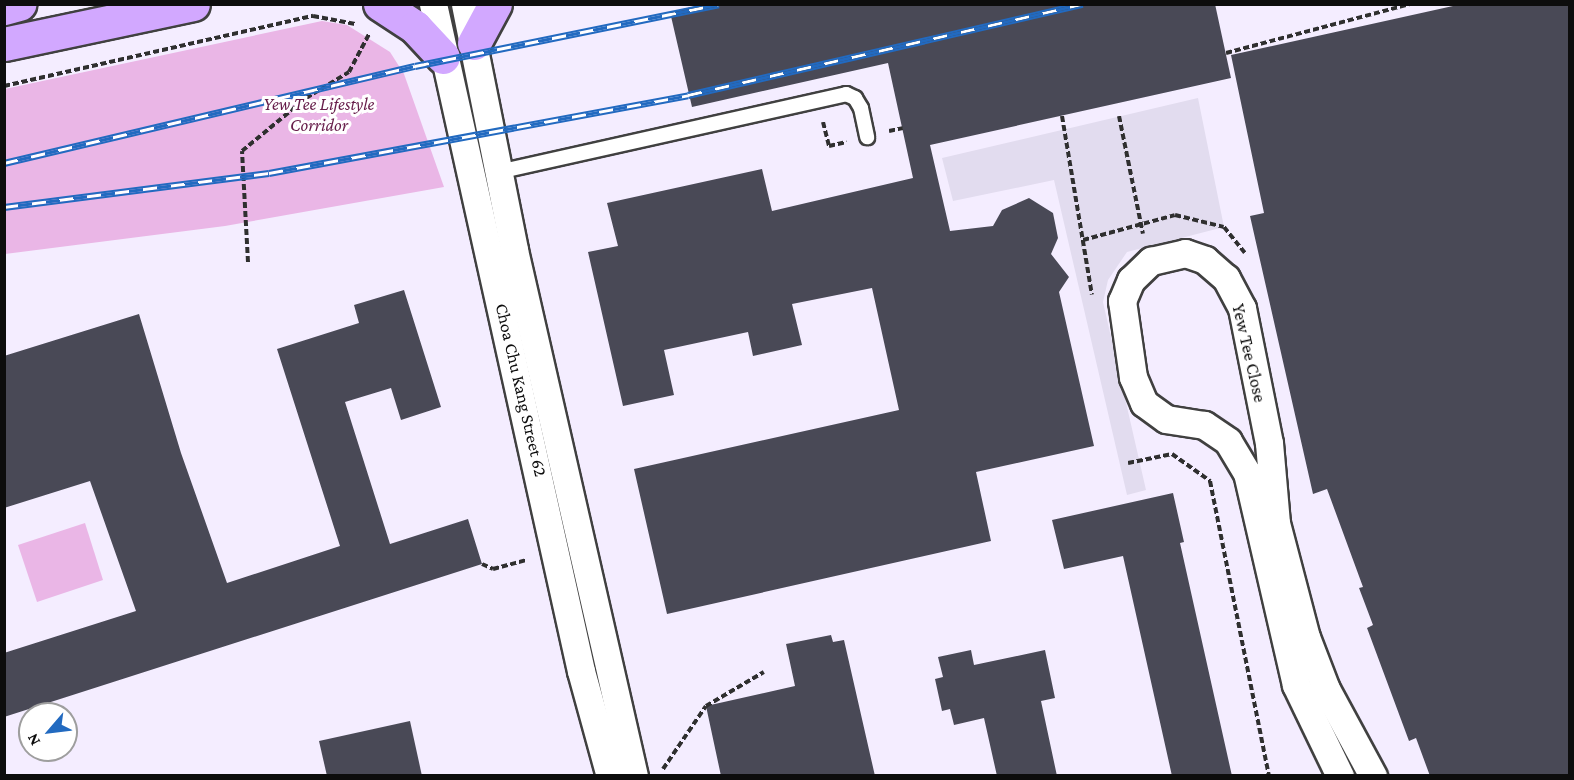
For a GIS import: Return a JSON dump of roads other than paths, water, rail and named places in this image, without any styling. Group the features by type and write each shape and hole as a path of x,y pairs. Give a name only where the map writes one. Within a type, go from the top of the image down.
{"main road":[{"path":"4,8 19,4"},
{"path":"4,45 192,4"},
{"path":"474,43 495,4"},
{"path":"375,18 415,27 443,57"}],"street":[{"name":"Choa Chu Kang Street 62","path":"433,4 443,57 533,441 581,671 609,776"},
{"name":"Choa Chu Kang Street 62","path":"465,4 498,172 634,776"},
{"name":"Yew Tee Close","path":"1340,776 1296,685 1247,473 1228,441 1204,425 1166,419 1143,402 1133,377 1122,301 1131,280 1151,261 1185,254 1205,260 1226,278 1242,308 1269,443 1276,523 1306,636 1326,689 1373,776"}],"lane":[{"path":"498,172 846,94 855,98 861,108 867,137"}],"railway":[{"path":"4,163 415,66 719,4"},
{"path":"4,207 269,173 688,95 1083,4"}],"park label":[{"name":"Yew Tee Lifestyle Corridor","path":"319,115"}]}
